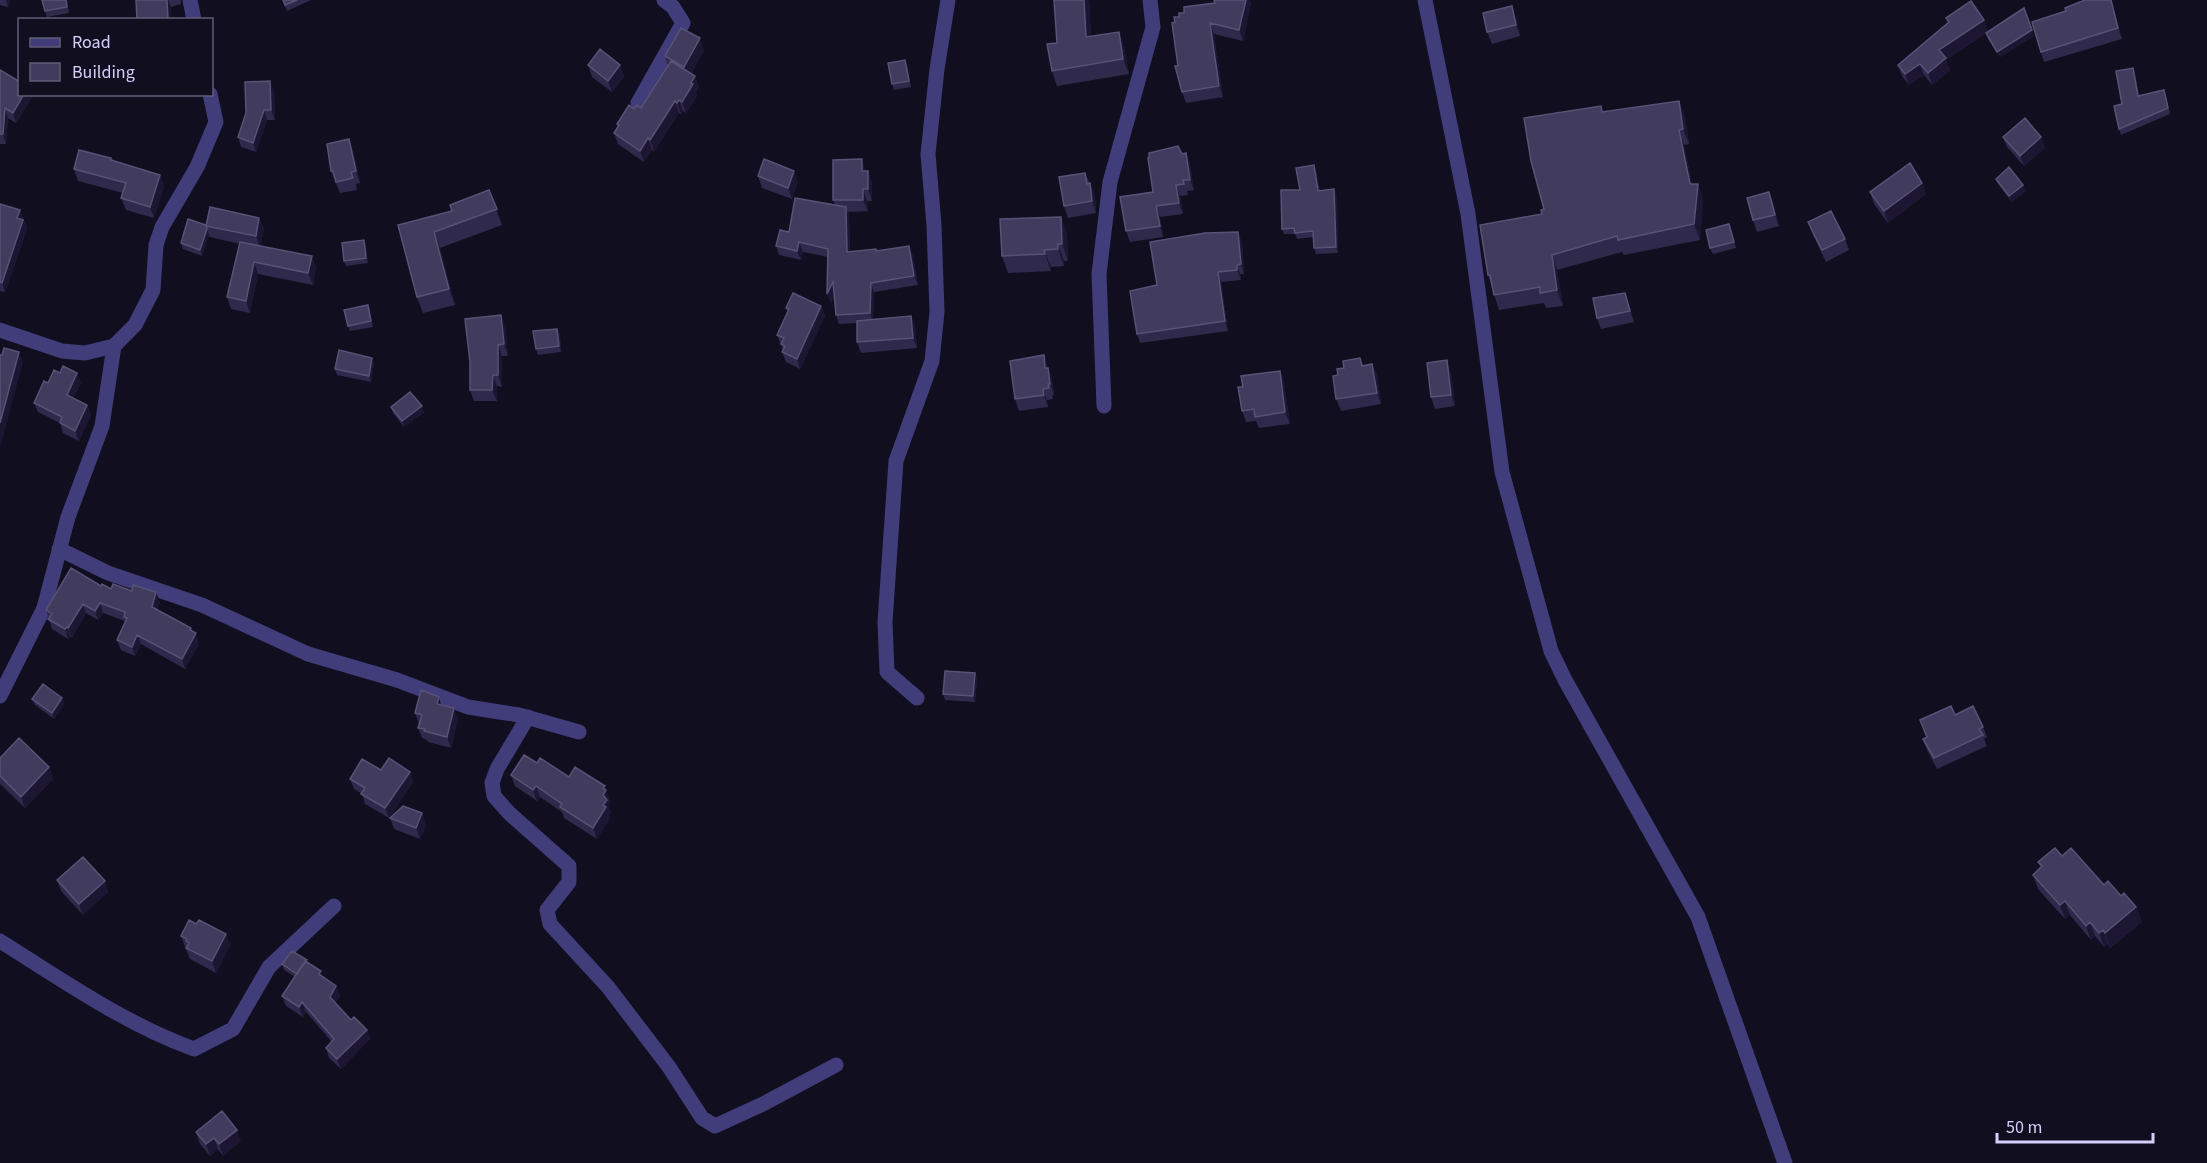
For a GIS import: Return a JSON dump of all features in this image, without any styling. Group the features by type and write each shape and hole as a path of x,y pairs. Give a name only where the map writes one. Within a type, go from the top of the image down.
{"street":[{"path":"190,0 194,18"},
{"path":"638,103 683,23 674,7 664,0"},
{"path":"917,698 887,672 885,622 896,461 932,361 937,312 934,225 928,154 937,69 948,0"},
{"path":"1104,406 1099,274 1110,182 1153,27 1150,0"},
{"path":"1425,0 1468,214 1502,472 1551,651 1698,917 1785,1163"},
{"path":"0,330 62,351 85,353 114,346 135,325 153,290 156,245 162,227 197,167 216,122 210,96"},
{"path":"0,696 44,608 68,517 102,426 114,346"},
{"path":"59,549 108,573 202,605 308,654 397,680 468,707 528,717 579,732"},
{"path":"528,717 497,769 492,783 494,796 510,814 569,866 569,882 547,910 550,924 608,987 669,1067 702,1119 715,1126 837,1065"},
{"path":"0,941 57,977 162,1037 194,1049 233,1029 269,967 334,906"}],"building":[{"path":"42,0 66,0 67,7 45,11"},
{"path":"136,0 167,0 168,18 137,18"},
{"path":"283,0 297,0 285,5"},
{"path":"1054,0 1084,0 1086,37 1119,32 1123,59 1052,71 1047,44 1057,43"},
{"path":"1214,0 1246,0 1239,30 1210,23 1219,86 1182,92 1175,66 1178,66 1172,23 1175,22 1174,17 1179,17 1179,13 1184,13 1184,7 1215,3"},
{"path":"2085,0 2111,0 2118,28 2041,52 2032,22 2066,11 2065,8"},
{"path":"1971,1 1984,20 1939,50 1946,58 1928,73 1920,64 1905,74 1898,65 1949,22 1946,18"},
{"path":"1512,6 1516,25 1487,32 1483,13"},
{"path":"2024,8 2032,30 1997,52 1986,33"},
{"path":"681,28 700,38 684,67 665,56"},
{"path":"600,49 620,65 608,81 588,65"},
{"path":"905,60 909,81 892,84 888,63"},
{"path":"671,61 695,76 691,83 693,84 682,102 675,101 650,140 648,138 640,151 614,133 619,125 617,124 629,105 634,109 637,105 641,108"},
{"path":"2133,68 2138,96 2164,90 2168,108 2119,129 2114,106 2122,104 2116,71"},
{"path":"0,70 18,81 18,96 23,96 13,113 5,108 3,134 0,134"},
{"path":"270,81 271,110 264,110 253,143 238,137 246,113 245,82"},
{"path":"1679,101 1683,129 1679,130 1690,184 1698,184 1694,224 1618,240 1617,236 1552,255 1557,290 1540,293 1540,287 1494,295 1490,275 1488,275 1480,225 1542,214 1541,210 1544,209 1531,161 1524,118 1601,106 1602,112"},
{"path":"2025,118 2041,137 2020,156 2003,137"},
{"path":"349,139 356,171 351,172 353,178 336,182 333,171 331,171 327,144"},
{"path":"1178,146 1182,154 1186,153 1190,180 1183,180 1184,184 1176,185 1179,203 1156,206 1160,226 1126,231 1120,197 1153,192 1149,153"},
{"path":"79,150 160,175 150,207 121,198 126,183 74,169"},
{"path":"764,159 794,171 788,188 758,176"},
{"path":"862,159 862,171 868,171 868,189 863,189 863,200 833,200 833,160"},
{"path":"1910,163 1922,183 1884,211 1870,192"},
{"path":"1314,165 1318,191 1334,189 1336,247 1314,248 1313,231 1295,233 1294,228 1282,229 1281,190 1300,190 1296,168"},
{"path":"2009,167 2023,185 2009,196 1996,179"},
{"path":"1085,173 1087,184 1090,183 1092,201 1064,206 1059,177"},
{"path":"489,190 497,209 434,232 449,289 417,297 398,225 452,211 450,205"},
{"path":"1769,192 1775,215 1753,220 1747,198"},
{"path":"795,198 846,207 847,252 909,246 914,276 871,283 870,313 836,315 833,282 827,294 828,249 799,242 797,251 776,246 780,230 789,232"},
{"path":"0,204 20,210 17,218 23,220 2,283 0,282"},
{"path":"210,207 259,218 256,236 206,226"},
{"path":"1831,211 1845,239 1822,250 1808,222"},
{"path":"1061,217 1062,244 1058,244 1058,249 1044,250 1045,254 1002,256 1000,219"},
{"path":"188,219 206,225 207,229 200,250 181,243"},
{"path":"1729,224 1734,242 1710,248 1706,230"},
{"path":"1238,232 1241,264 1237,265 1237,270 1218,272 1225,321 1137,334 1130,291 1157,285 1150,242 1205,233"},
{"path":"364,240 366,258 344,261 342,243"},
{"path":"240,242 312,256 308,273 254,262 246,301 227,297"},
{"path":"793,293 821,306 797,359 782,352 785,346 781,344 784,338 777,335 789,309 786,308"},
{"path":"1625,293 1630,311 1597,318 1593,298"},
{"path":"368,305 371,321 348,326 344,310"},
{"path":"501,315 504,344 498,345 498,375 493,375 492,390 470,390 470,362 465,319"},
{"path":"911,316 913,338 857,342 857,321"},
{"path":"557,329 559,346 536,349 533,331"},
{"path":"4,348 19,352 0,423 0,355"},
{"path":"339,350 372,358 369,376 335,369"},
{"path":"1044,355 1045,368 1048,368 1049,388 1043,389 1044,395 1015,399 1010,361"},
{"path":"1360,358 1362,366 1372,364 1377,393 1336,399 1333,376 1338,375 1337,369 1344,368 1343,361"},
{"path":"1447,360 1451,395 1431,397 1427,363"},
{"path":"63,366 77,373 67,395 87,405 75,431 60,423 62,417 34,403 44,381 48,383 54,370 60,373"},
{"path":"1280,371 1285,412 1255,417 1254,409 1242,411 1238,387 1243,387 1241,376"},
{"path":"410,392 422,406 402,421 391,407"},
{"path":"71,568 101,586 102,584 111,589 113,584 132,591 133,585 156,592 152,607 196,633 182,659 137,635 132,647 117,640 127,618 124,617 125,612 100,603 95,611 83,604 68,628 65,629 48,619 52,614 46,610"},
{"path":"945,671 975,673 973,696 943,694"},
{"path":"43,684 62,698 52,713 32,699"},
{"path":"421,690 439,697 437,704 454,708 447,737 418,728 422,715 415,713"},
{"path":"1951,706 1955,715 1973,706 1983,727 1979,729 1983,735 1934,758 1923,739 1927,737 1920,720"},
{"path":"19,738 49,767 21,797 0,776 0,758"},
{"path":"524,755 537,763 540,758 569,777 575,767 605,786 603,788 606,790 603,795 607,800 603,805 606,807 593,828 560,807 562,804 536,786 533,790 511,775"},
{"path":"389,758 410,772 385,808 361,794 365,788 350,779 362,759 381,770"},
{"path":"403,806 422,813 416,828 390,818"},
{"path":"2055,848 2062,856 2071,848 2104,885 2108,881 2121,896 2124,893 2136,907 2105,933 2103,930 2099,933 2090,922 2086,926 2065,901 2060,905 2033,875 2042,866 2038,862"},
{"path":"83,857 105,881 79,904 57,880"},
{"path":"189,920 196,924 199,920 226,934 212,961 186,948 189,943 181,936"},
{"path":"292,951 307,960 297,974 282,964"},
{"path":"305,961 321,971 319,974 336,986 330,997 351,1020 354,1017 367,1030 337,1059 326,1048 334,1039 302,1002 299,1007 282,996"},
{"path":"222,1111 237,1130 219,1144 214,1138 206,1144 196,1132"}]}
